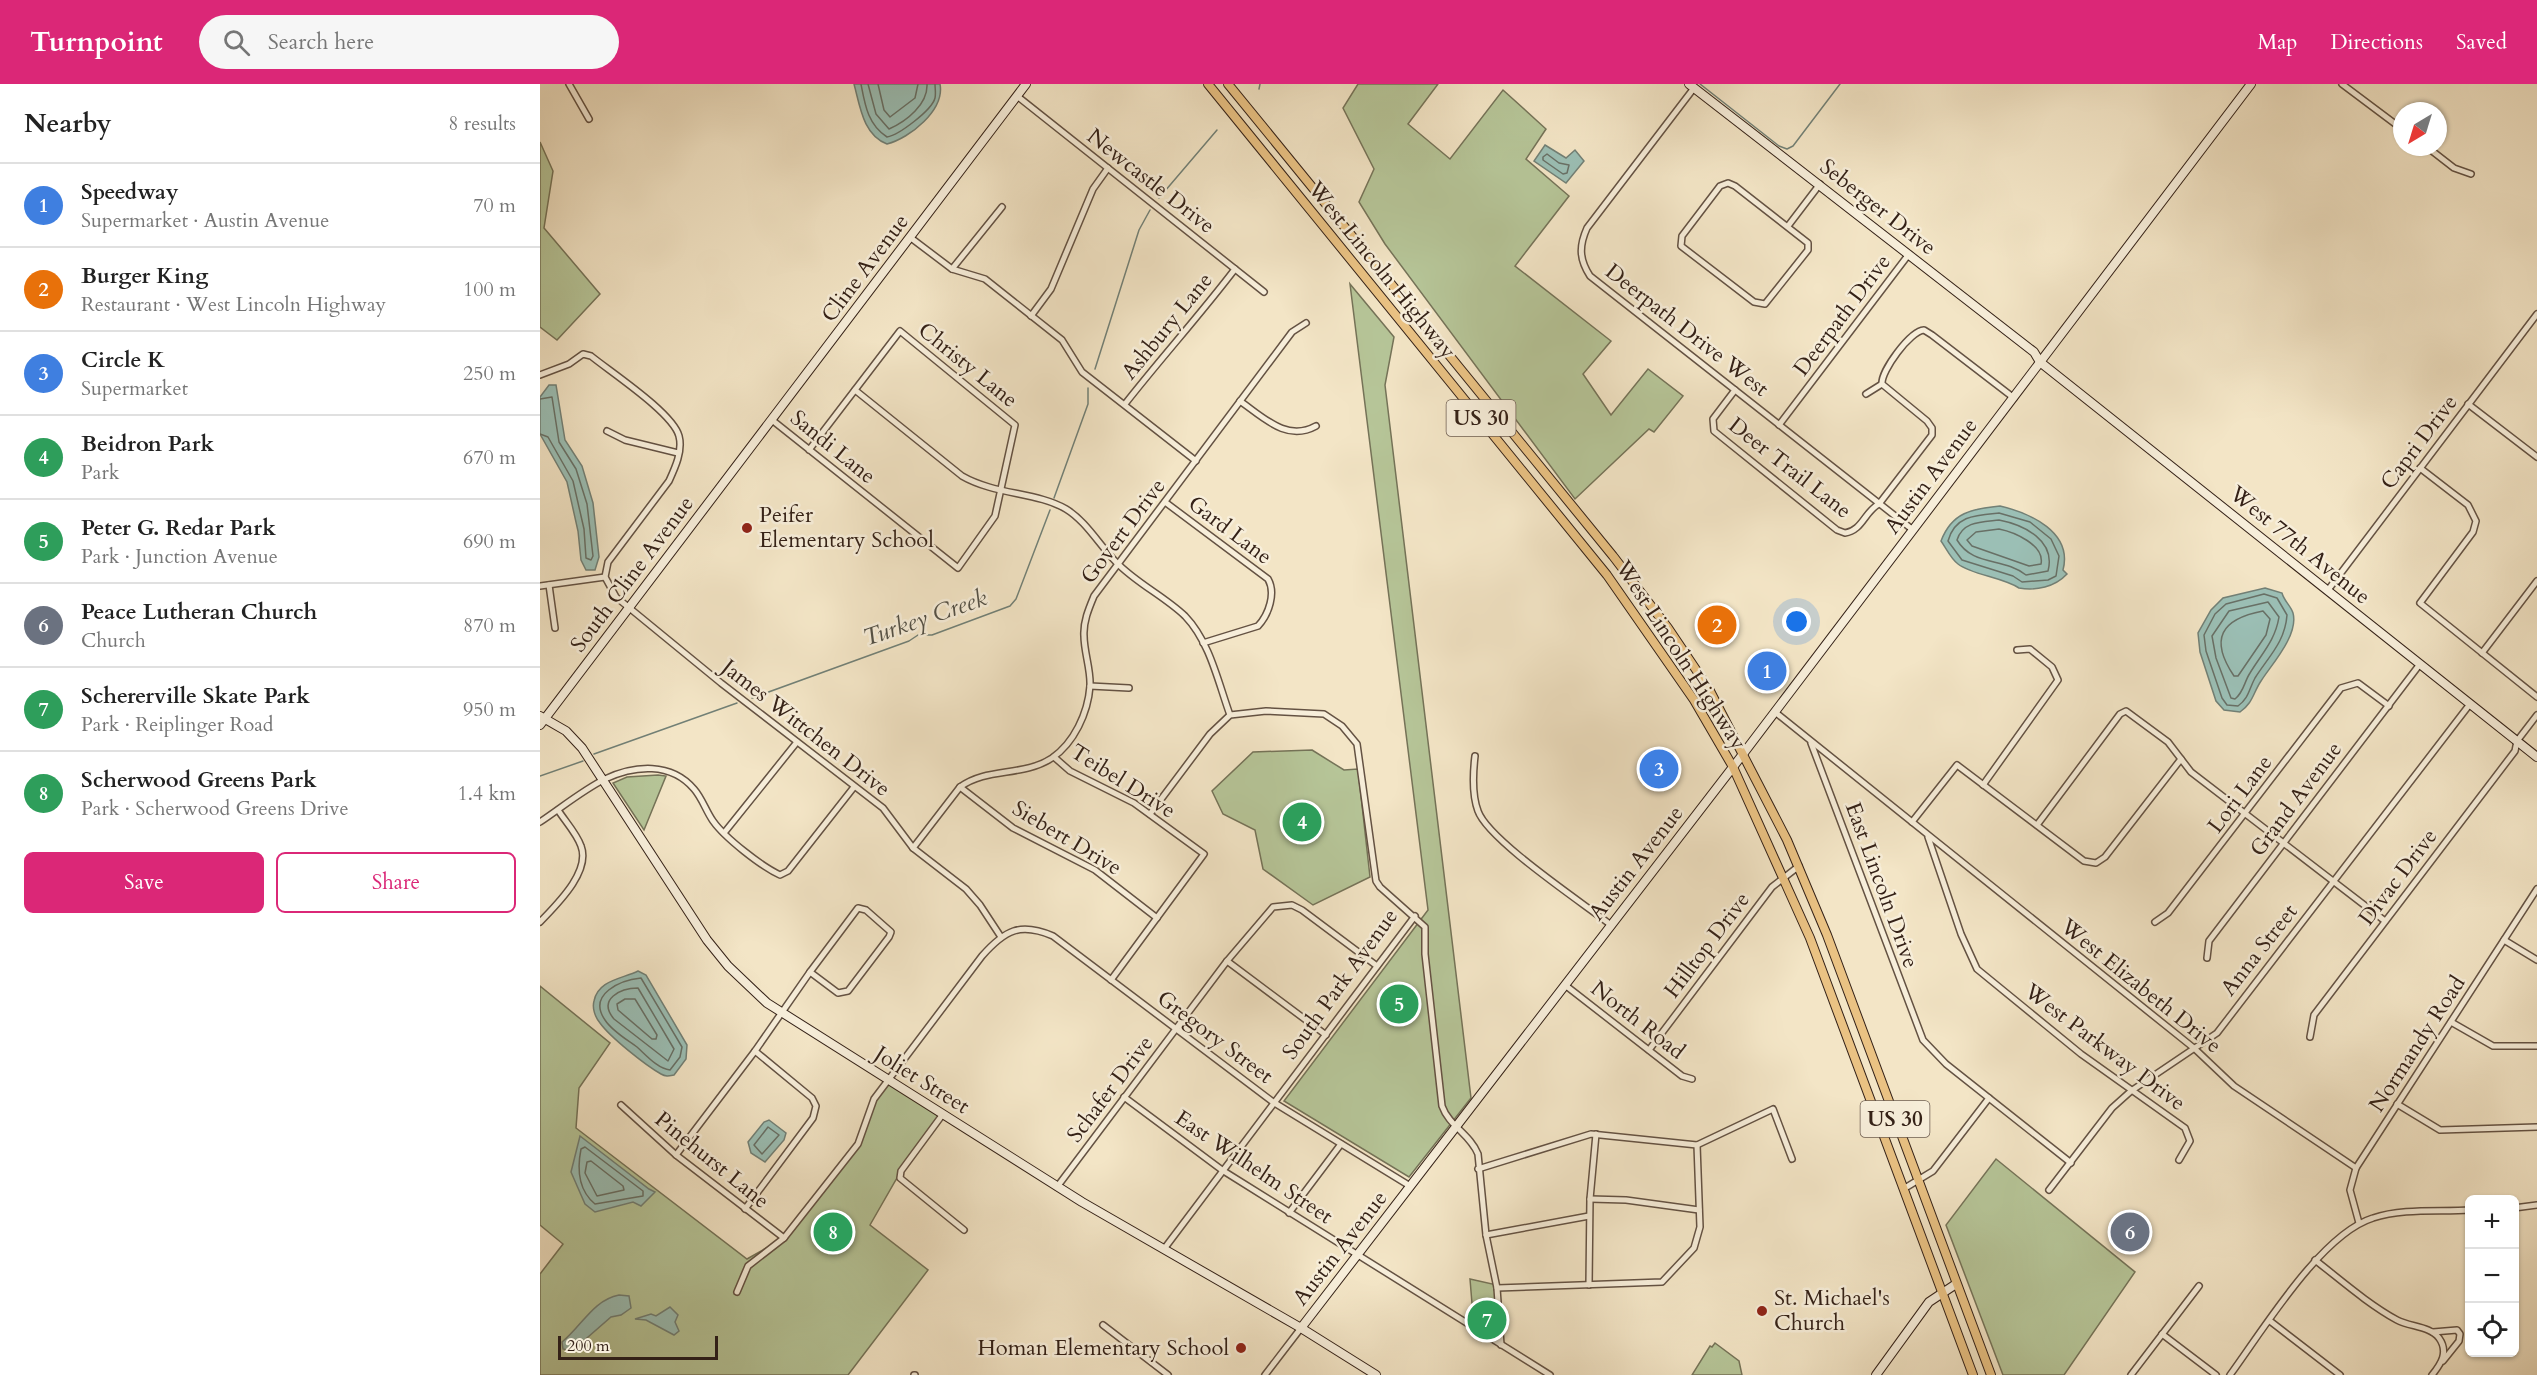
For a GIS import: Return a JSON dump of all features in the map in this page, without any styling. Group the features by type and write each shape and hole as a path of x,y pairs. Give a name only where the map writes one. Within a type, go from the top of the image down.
{"main road":[{"name":"West Lincoln Highway","path":"1208,84 1607,574 1694,700 1733,767 1784,875 1905,1188 1973,1375"},
{"name":"West Lincoln Highway","path":"1228,84 1613,556 1668,628 1709,689 1799,866 1827,935 1990,1375"}],"street":[{"path":"569,84 589,119"},
{"name":"Cline Avenue","path":"731,474 1026,84"},
{"name":"Austin Avenue","path":"1265,1375 1743,754 2251,84"},
{"path":"2342,84 2393,122"},
{"name":"Seberger Drive","path":"1691,86 1910,253 2034,352 2040,362"},
{"name":"Deerpath Drive West","path":"1691,86 1587,228 1582,238 1581,257 1590,276 1912,530"},
{"name":"Newcastle Drive","path":"1017,96 1264,292"},
{"path":"2439,156 2454,168 2471,174"},
{"path":"1031,316 1055,281 1093,189 1108,168"},
{"path":"1728,183 1788,226 1808,243 1808,250 1768,301 1759,305 1684,249 1679,241 1720,186 1728,183"},
{"path":"1788,226 1820,184"},
{"path":"952,269 1002,207"},
{"path":"911,238 952,269 985,279 1062,340 1082,372 1196,461"},
{"name":"Deerpath Drive","path":"1779,425 1910,253"},
{"name":"Ashbury Lane","path":"1125,404 1174,342 1186,332 1235,269"},
{"name":"Capri Drive","path":"2328,590 2537,314"},
{"name":"Govert Drive","path":"960,787 970,779 1027,769 1054,757 1067,743 1080,723 1090,686 1083,634 1094,596 1292,332 1306,323"},
{"path":"1866,394 1882,384 1884,372 1911,336 1924,330 2014,398"},
{"name":"Christy Lane","path":"855,390 900,331 1015,425 1001,492"},
{"path":"540,375 569,364 583,354 591,356 668,418 680,439 669,481 616,550 608,562 605,577 540,586"},
{"name":"West 77th Avenue","path":"2040,362 2537,757"},
{"path":"1879,504 1932,435 1932,428 1927,421 1882,384"},
{"path":"809,450 855,390 962,476 976,484 1066,509 1081,521 1118,564 1179,611 1194,627 1203,643 1230,715 1210,734 1150,814"},
{"name":"Deer Trail Lane","path":"1735,390 1713,419 1714,431 1828,523 1841,532 1850,533 1879,504"},
{"path":"1240,401 1277,427 1293,433 1305,432 1316,426"},
{"path":"2468,404 2534,455 2537,446"},
{"name":"Sandi Lane","path":"772,420 958,568 995,516 1001,492"},
{"path":"607,431 625,440 678,453"},
{"path":"2420,468 2468,506 2476,521 2473,532 2420,603 2537,697"},
{"name":"South Cline Avenue","path":"540,725 543,717 731,474"},
{"name":"Gard Lane","path":"1165,502 1268,579 1273,587 1271,600 1258,626 1203,643"},
{"name":"James Wittchen Drive","path":"605,577 609,588 628,608 883,808 913,848 966,889 980,904 1001,937"},
{"path":"2482,653 2537,581"},
{"path":"549,585 555,628"},
{"path":"1983,785 2058,680 2055,671 2030,650 2017,650"},
{"name":"Grand Avenue","path":"2207,958 2209,941 2420,664"},
{"name":"Lori Lane","path":"2155,922 2168,913 2341,688 2358,683 2389,706"},
{"path":"1090,686 1129,688"},
{"name":"Anna Street","path":"2049,1190 2112,1108 2131,1091 2217,1034 2470,704"},
{"path":"2037,825 2120,714 2126,711 2168,742 2191,772 2385,921"},
{"name":"South Park Avenue","path":"1164,1250 1415,916 1380,887 1376,880 1361,757 1351,733 1334,720 1314,712 1242,712 1230,715"},
{"name":"West Elizabeth Drive","path":"1775,712 2195,1048 2234,1086 2356,1168"},
{"name":"Divac Drive","path":"2310,1036 2314,1015 2515,751 2517,741 2537,715"},
{"name":"Joliet Street","path":"543,717 575,739 707,940 738,977 780,1012 1057,1186 1376,1375"},
{"name":"East Lincoln Drive","path":"1811,741 1923,1040 1932,1052 1989,1098"},
{"path":"724,833 797,742"},
{"path":"1475,756 1473,773 1478,810 1492,834 1611,925"},
{"name":"Teibel Drive","path":"1054,757 1070,771 1116,792 1204,854 1157,918"},
{"path":"1912,822 1957,765 2084,861 2096,862 2105,857 2181,759"},
{"path":"540,822 604,780 627,771 664,770 683,778 695,790 713,821 724,833 780,875 788,871 854,787"},
{"path":"913,848 960,787"},
{"name":"Siebert Drive","path":"960,787 1013,828 1078,859 1157,918"},
{"path":"540,922 579,872 582,860 582,847 558,810"},
{"name":"West Parkway Drive","path":"1928,835 1961,934 1977,969 2081,1054 2185,1128 2190,1141 2178,1160"},
{"name":"Hilltop Drive","path":"1649,1050 1769,891 1784,875 1799,866"},
{"name":"Normandy Road","path":"2359,1223 2350,1190 2356,1168 2537,889"},
{"name":"Schafer Drive","path":"1057,1186 1227,961 1273,907 1283,904 1302,909 1377,966"},
{"path":"676,1155 755,1051 780,1012 810,972 858,908 866,910 891,932 876,955 843,994 838,993 810,972"},
{"path":"1415,916 1425,927 1426,934 1425,954 1442,1106 1445,1115 1474,1144 1478,1154 1486,1235 1497,1288 1501,1345"},
{"path":"1111,980 1157,918"},
{"name":"Gregory Street","path":"1001,937 1023,928 1037,929 1053,936 1273,1102 1410,1186"},
{"path":"737,1292 748,1266 784,1238 858,1144 874,1099 982,956 1001,937"},
{"path":"2504,940 2537,960"},
{"path":"1227,961 1326,1035"},
{"name":"North Road","path":"1565,985 1682,1076 1692,1079"},
{"path":"2451,1022 2493,1046 2537,1046"},
{"path":"745,1209 813,1118 816,1106 812,1098 755,1051"},
{"name":"East Wilhelm Street","path":"1125,1097 1222,1170 1550,1375"},
{"path":"1905,1188 1933,1171 1989,1098 2070,1163"},
{"path":"2397,1104 2440,1130 2537,1126"},
{"name":"Pinehurst Lane","path":"621,1105 676,1155 784,1238"},
{"path":"1478,1169 1596,1134 1697,1145 1773,1109 1792,1159"},
{"path":"943,1114 901,1171 900,1178 964,1230"},
{"path":"1589,1285 1589,1216 1596,1134"},
{"path":"1289,1213 1341,1144"},
{"path":"1497,1288 1662,1282 1694,1248 1700,1227 1697,1145"},
{"path":"1590,1199 1626,1200 1699,1210"},
{"path":"2519,1207 2537,1205"},
{"path":"2230,1375 2315,1260 2341,1234 2359,1223 2394,1214 2465,1210"},
{"path":"1486,1235 1589,1216"},
{"path":"2315,1260 2384,1312 2407,1325 2433,1332 2457,1330 2460,1334 2459,1341 2432,1375"},
{"path":"1876,1375 1929,1302 1956,1284"},
{"path":"2131,1375 2199,1286"},
{"path":"2270,1322 2340,1375"},
{"path":"1103,1325 1168,1375"},
{"path":"2433,1332 2442,1345 2444,1353 2440,1365"},
{"path":"2162,1334 2216,1375"}],"green space":[{"path":"1358,84 1438,84 1408,124 1450,159 1503,90 1546,129 1526,159 1569,196 1515,266 1611,341 1583,374 1611,415 1648,369 1683,396 1654,432 1649,429 1575,499 1385,244 1359,202 1374,169 1343,108"},
{"path":"540,142 553,171 544,228 600,294 557,340 540,327"},
{"path":"1350,284 1394,337 1385,385 1471,1098 1409,1177 1284,1101 1428,910"},
{"path":"1312,750 1344,770 1358,769 1370,877 1313,905 1263,869 1255,830 1223,814 1212,791 1253,752"},
{"path":"666,776 644,830 613,783 627,777"},
{"path":"540,986 610,1043 579,1088 576,1128 747,1259 784,1238 858,1144 874,1099 888,1080 943,1114 901,1171 870,1225 928,1270 848,1375 540,1375 540,1274 563,1244 540,1225"},
{"path":"1996,1159 2135,1272 2064,1375 2003,1375 1946,1225"},
{"path":"1470,1279 1497,1285 1501,1345 1474,1328"},
{"path":"1715,1343 1739,1361 1742,1375 1692,1375 1710,1346 1712,1347"}],"water":[{"path":"854,84 940,84 940,94 937,104 924,122 906,136 887,144 879,140 868,127"},
{"path":"1545,145 1566,158 1575,150 1584,161 1566,183 1534,161"},
{"path":"549,385 556,385 565,440 582,466 593,503 599,557 595,570 586,570 581,560 578,531 567,482 540,434 540,397"},
{"path":"2000,506 2036,519 2055,535 2062,545 2063,570 2067,574 2057,582 2045,587 2019,588 1964,568 1953,559 1941,541 1951,524 1957,518 1972,511"},
{"path":"2265,588 2282,593 2293,613 2292,631 2248,705 2240,712 2224,710 2216,701 2200,652 2198,633 2211,610 2223,598"},
{"path":"638,971 646,975 687,1045 686,1059 674,1075 663,1075 637,1058 605,1029 594,1012 596,994 605,984"},
{"path":"769,1120 786,1133 784,1140 765,1162 751,1153 748,1142 764,1122"},
{"path":"580,1136 655,1192 641,1206 633,1202 595,1212 585,1204 571,1172"},
{"path":"619,1295 629,1296 631,1308 621,1315 611,1317 572,1351 563,1349 562,1342 595,1308 602,1302"},
{"path":"670,1307 678,1315 675,1322 679,1331 674,1335 646,1320 635,1319 651,1314 656,1316"}],"waterway":[{"name":"Turkey Creek","path":"1259,89 1260,84"},
{"name":"Turkey Creek","path":"1700,84 1779,146 1787,149 1793,146 1840,84"},
{"name":"Turkey Creek","path":"1159,198 1217,130"},
{"name":"Turkey Creek","path":"1095,369 1139,230 1150,210"},
{"name":"Turkey Creek","path":"1054,498 1088,404 1088,388"},
{"name":"Turkey Creek","path":"752,698 909,641 918,635 932,635 1010,606 1016,599 1050,510"},
{"name":"Turkey Creek","path":"594,754 737,703"},
{"name":"Turkey Creek","path":"540,776 583,761"}],"place":[{"name":"Peifer Elementary School","path":"747,528"},
{"name":"Burger King","path":"1717,625"},
{"name":"Speedway","path":"1767,671"},
{"name":"Circle K","path":"1659,769"},
{"name":"Beidron Park","path":"1302,822"},
{"name":"Peter G. Redar Park","path":"1399,1004"},
{"name":"Scherwood Greens Park","path":"833,1232"},
{"name":"Peace Lutheran Church","path":"2130,1232"},
{"name":"St. Michael's Church","path":"1762,1311"},
{"name":"Schererville Skate Park","path":"1487,1320"},
{"name":"Homan Elementary School","path":"1241,1348"}]}
